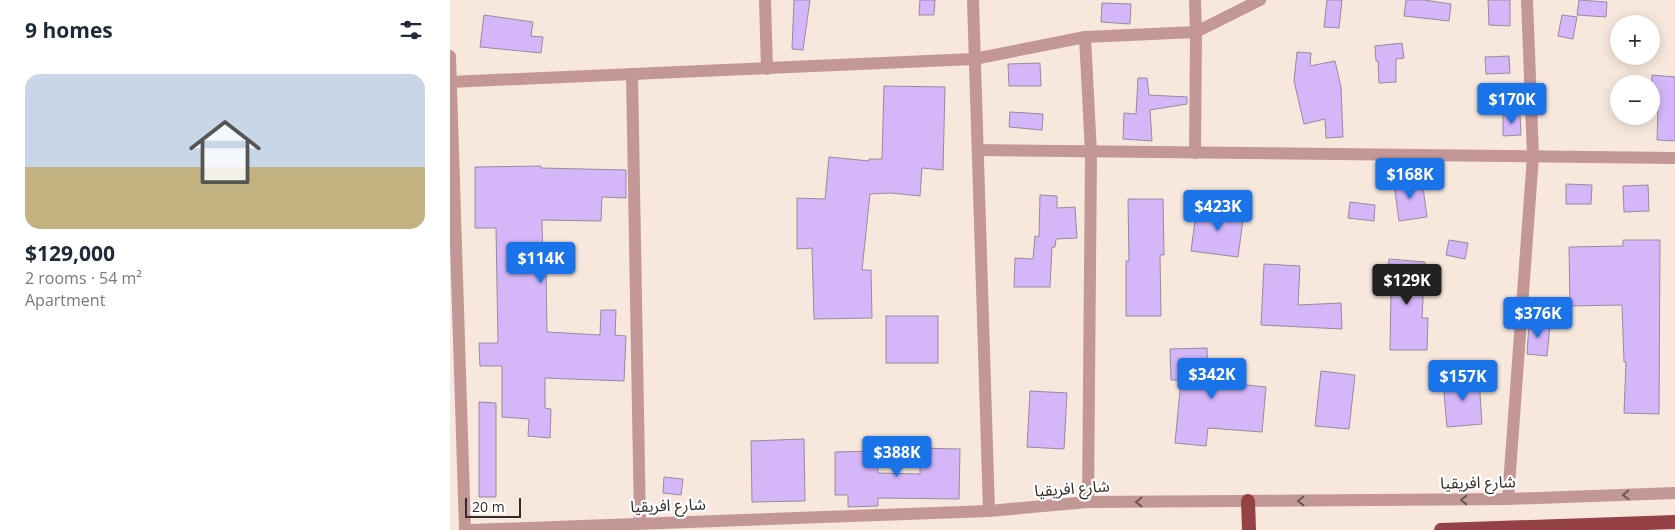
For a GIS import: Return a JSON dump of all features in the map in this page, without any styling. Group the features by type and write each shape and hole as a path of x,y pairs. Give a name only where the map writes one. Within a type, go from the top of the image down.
{"highway":[{"path":"1248,501 1249,530"},
{"path":"1441,530 1675,522"}],"street":[{"path":"765,0 767,68"},
{"path":"973,0 989,511"},
{"path":"1194,0 1196,32 1195,153"},
{"path":"450,82 974,59 1085,38 1196,32 1260,0"},
{"path":"1508,499 1533,156 1527,0"},
{"path":"1085,38 1091,153 1088,502"},
{"path":"450,56 465,530"},
{"path":"632,74 640,524"},
{"path":"978,150 1091,153 1675,158"},
{"name":"شارع افريقيا","path":"471,530 989,511 1088,502 1508,499 1675,493"}],"building":[{"path":"794,0 810,0 803,50 792,49"},
{"path":"920,0 935,0 934,15 919,15"},
{"path":"1327,0 1342,0 1339,28 1324,27"},
{"path":"1406,0 1424,0 1451,4 1449,21 1404,16"},
{"path":"1488,0 1510,0 1510,26 1489,25"},
{"path":"1579,0 1607,2 1606,17 1577,15"},
{"path":"1102,3 1131,4 1130,24 1101,22"},
{"path":"484,15 533,22 531,36 543,37 541,53 480,47"},
{"path":"1562,15 1577,17 1573,39 1558,36"},
{"path":"1402,43 1404,58 1396,59 1396,82 1379,83 1375,46"},
{"path":"1297,52 1311,53 1310,66 1335,61 1341,87 1343,137 1326,138 1325,119 1304,124 1294,81"},
{"path":"1509,56 1510,73 1486,74 1485,57"},
{"path":"1040,63 1041,86 1009,86 1008,64"},
{"path":"1660,76 1675,77 1675,141 1657,140 1657,125 1660,125"},
{"path":"1138,78 1147,78 1149,95 1187,97 1187,104 1150,110 1152,141 1123,139 1124,113 1136,114"},
{"path":"884,86 945,87 943,170 922,168 920,196 891,193 870,194 862,270 871,270 872,318 814,319 812,248 797,249 797,198 825,199 829,157 869,161 869,159 882,159"},
{"path":"1010,112 1043,114 1042,130 1009,127"},
{"path":"1520,114 1521,135 1503,136 1503,115"},
{"path":"541,166 541,168 626,170 626,198 602,197 601,221 542,220 543,270 546,270 547,332 600,335 601,310 616,310 615,335 626,336 624,381 545,378 545,408 551,409 550,438 528,436 529,419 502,417 502,366 480,366 479,343 498,343 496,228 475,228 475,167"},
{"path":"1422,180 1427,217 1399,221 1394,184"},
{"path":"1566,184 1592,185 1591,204 1566,204"},
{"path":"1648,185 1649,211 1624,212 1623,186"},
{"path":"1040,195 1057,196 1057,208 1075,207 1077,238 1056,239 1055,247 1052,247 1050,287 1014,287 1015,258 1033,259 1035,236 1039,237"},
{"path":"1128,199 1163,199 1164,255 1160,255 1161,316 1126,316 1126,261 1129,261"},
{"path":"1350,202 1375,205 1374,221 1348,218"},
{"path":"1197,206 1244,212 1238,257 1191,251"},
{"path":"1449,240 1468,243 1465,259 1446,255"},
{"path":"1623,240 1660,240 1659,414 1624,413 1626,362 1624,362 1622,305 1570,306 1569,247 1623,246"},
{"path":"1389,259 1425,262 1422,318 1428,318 1427,350 1390,350 1391,292 1387,292"},
{"path":"1264,264 1300,266 1298,305 1341,303 1342,329 1261,325"},
{"path":"886,316 938,316 938,363 886,363"},
{"path":"1529,323 1550,325 1547,356 1527,354"},
{"path":"1207,348 1208,381 1266,387 1262,432 1208,428 1206,446 1175,443 1181,380 1171,380 1170,349"},
{"path":"1321,371 1355,375 1349,429 1315,426"},
{"path":"1479,378 1482,424 1447,427 1443,381"},
{"path":"1030,391 1067,393 1064,449 1027,447"},
{"path":"479,402 496,403 496,497 479,497"},
{"path":"804,439 805,501 752,502 751,441"},
{"path":"920,448 960,449 959,499 878,498 878,506 848,507 848,495 835,495 835,452 877,451 878,473 920,474"},
{"path":"664,477 683,479 681,495 663,493"}]}
